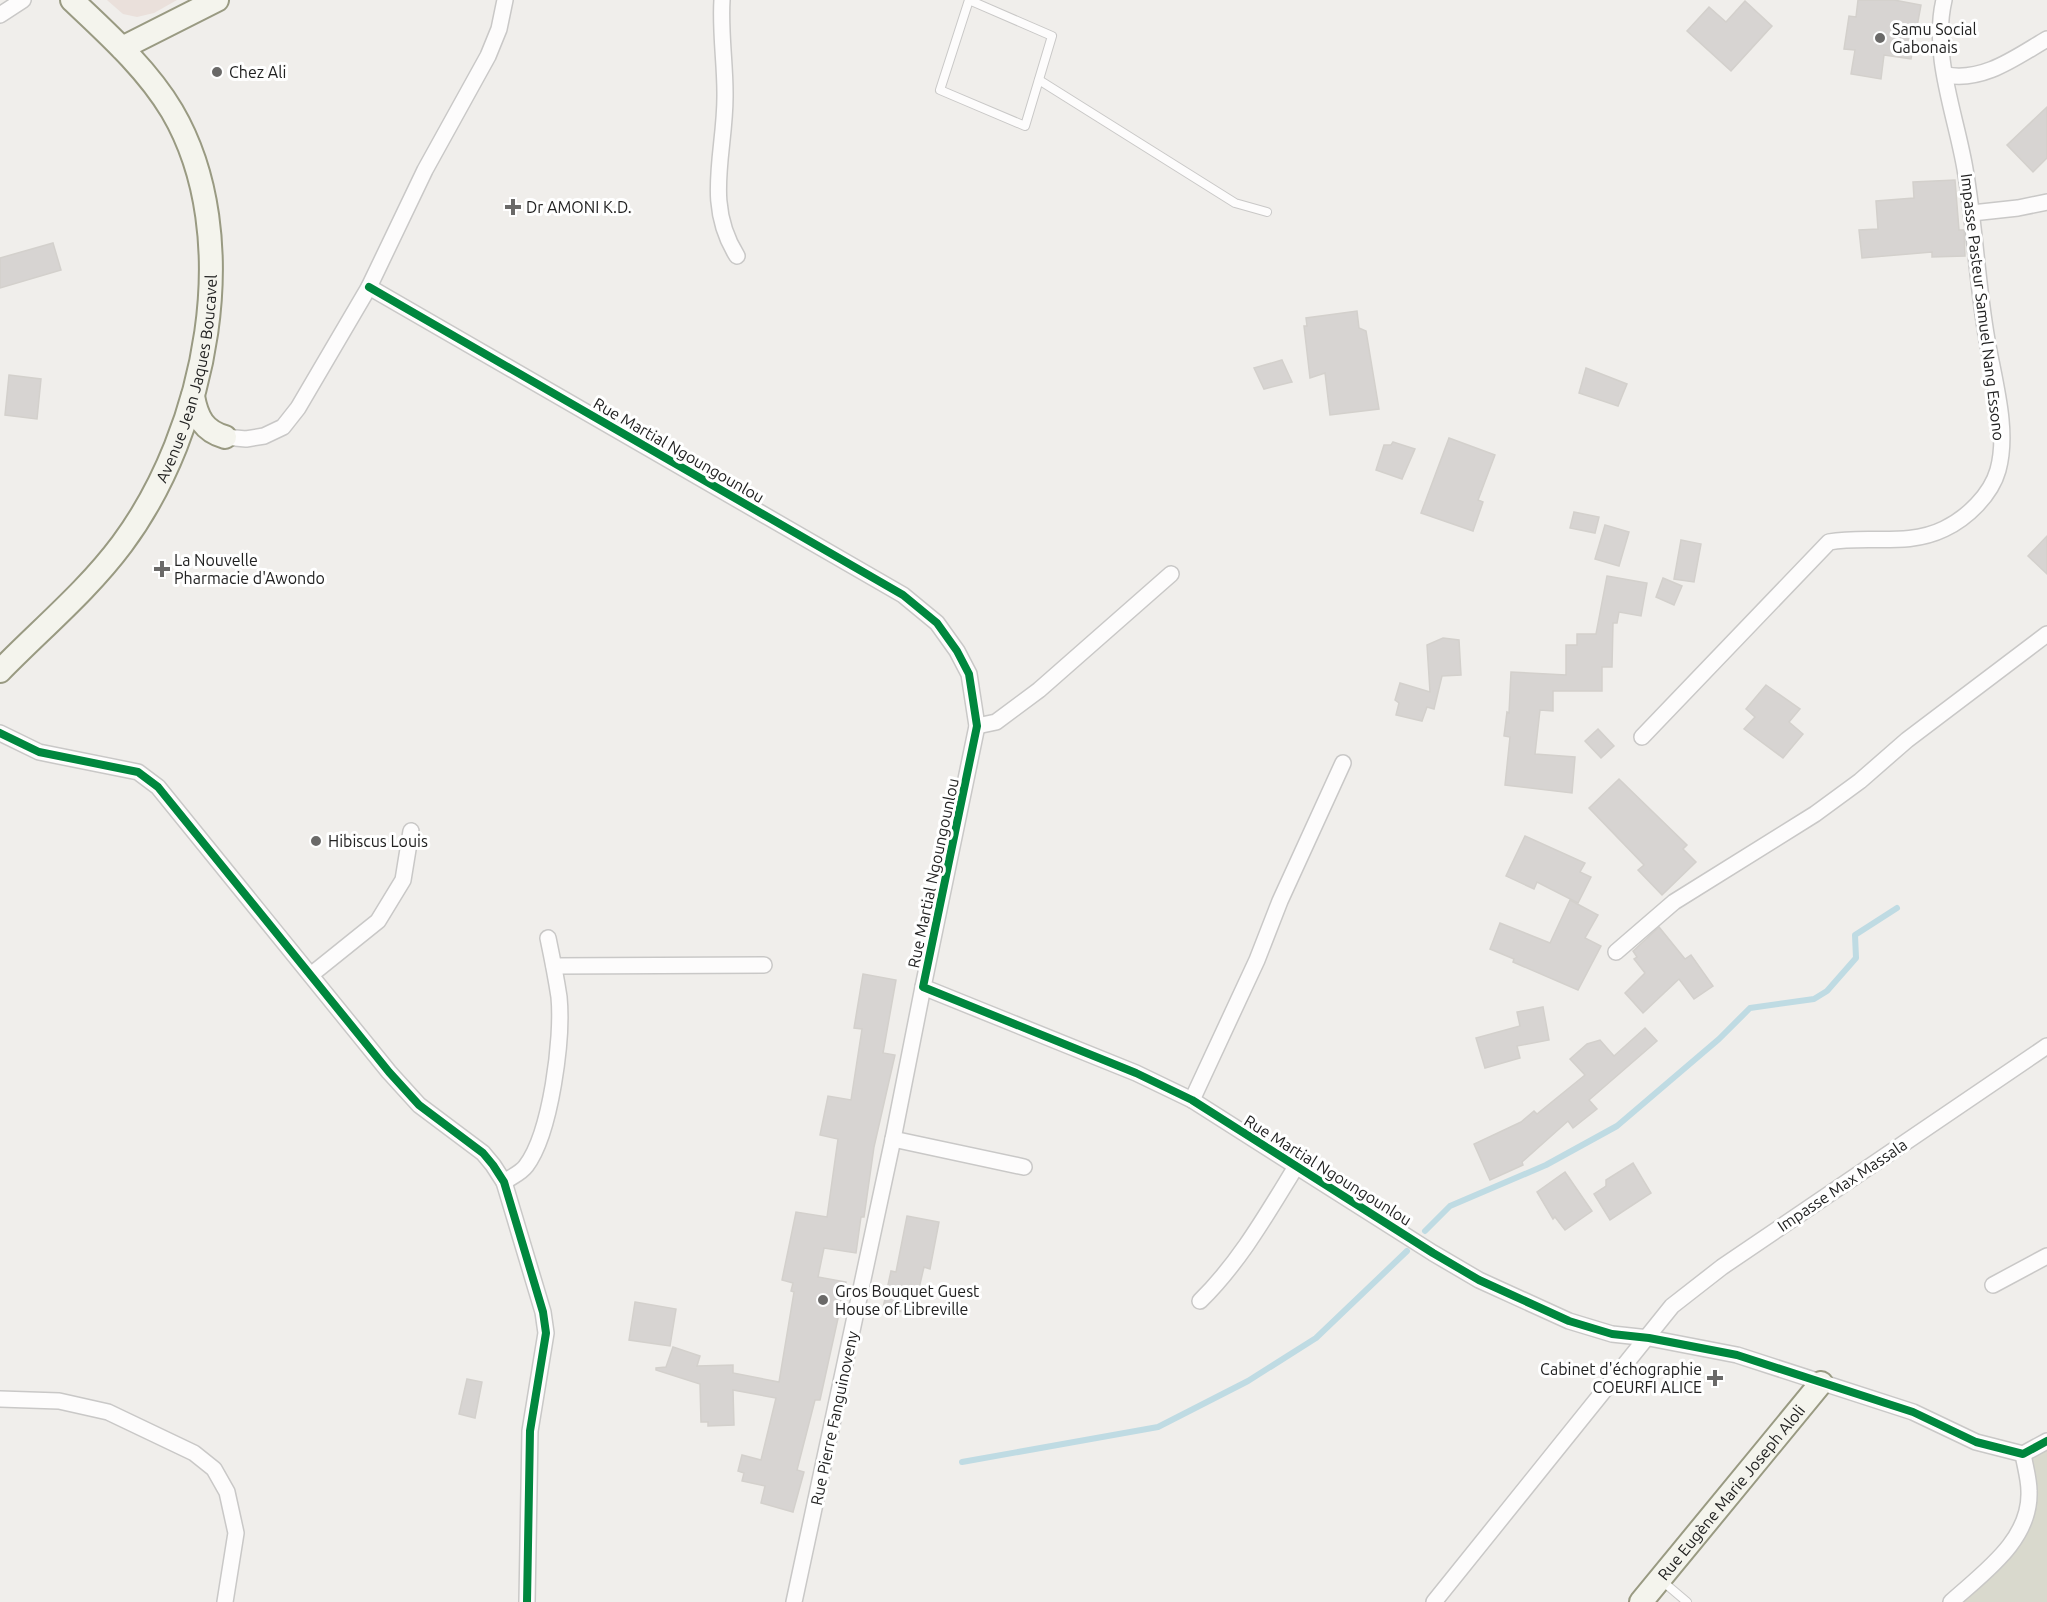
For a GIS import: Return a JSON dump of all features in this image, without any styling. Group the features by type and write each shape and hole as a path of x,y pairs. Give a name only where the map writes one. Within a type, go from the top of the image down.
{"main road":[{"name":"Avenue Jean Jaques Boucavel","path":"0,671 93,579 122,543 150,501 175,452 192,396 210,293 210,236 207,206 194,158 171,110 122,48 72,0"},
{"path":"122,48 217,0"},
{"path":"192,396 202,425 213,434 225,437"},
{"path":"175,452 195,441 225,437"},
{"name":"Rue Eugène Marie Joseph Aloli","path":"1641,1602 1821,1383"}],"street":[{"path":"0,15 23,0"},
{"path":"225,437 246,439 264,436 284,427 298,408 369,287 425,170 488,56 499,30 505,0"},
{"path":"722,0 725,102 717,202 724,230 737,256"},
{"name":"Impasse Pasteur Samuel Nang Essono","path":"1642,737 1829,542 1854,538 1920,539 1945,529 1968,514 1985,494 1998,472 2001,450 2000,420 1979,286 1972,213 1946,75 1940,18 1944,0"},
{"path":"1946,75 1962,78 1996,69 2047,39"},
{"path":"1972,213 2047,202"},
{"name":"Rue Martial Ngoungounlou","path":"369,287 903,595 937,623 957,651 969,674 977,726 923,987 1136,1073 1191,1100 1479,1280 1569,1321 1612,1334 1649,1338 1737,1355 1913,1412 1976,1442 2023,1454"},
{"path":"977,726 996,722 1039,690 1171,574"},
{"path":"1616,952 1674,902 1815,814 1860,781 1907,740 2047,634"},
{"path":"0,733 39,752 138,772 158,788 312,974 389,1072 419,1105 483,1154 504,1182 543,1312 546,1333 530,1431 527,1602"},
{"path":"1191,1100 1257,960 1280,901 1343,763"},
{"path":"312,974 384,914 403,880 411,831"},
{"path":"504,1182 525,1168 541,1141 560,1028 554,966 548,938"},
{"path":"554,966 764,965"},
{"name":"Rue Pierre Fanguinoveny","path":"794,1602 893,1139 923,987"},
{"name":"Impasse Max Massala","path":"1434,1602 1649,1338 1672,1306 1722,1267 2047,1046"},
{"path":"893,1139 1024,1167"},
{"path":"1200,1301 1235,1260 1298,1165"},
{"path":"1993,1285 2047,1256"},
{"path":"0,1399 59,1401 108,1412 194,1453 214,1470 227,1492 236,1533 225,1602"},
{"path":"1951,1602 2017,1538 2027,1514 2030,1490 2023,1454 2047,1441"}],"lane":[{"path":"968,0 1052,36 1025,126 940,90 968,0"},
{"path":"1038,80 1235,203 1267,212"},
{"path":"1660,1579 1687,1602"}],"shaded area":[{"path":"107,0 177,0 154,13 137,17 123,14"},
{"path":"2047,1440 2047,1602 1948,1602 1983,1572 2027,1514 2023,1454"}],"building":[{"name":"Samu Social Gabonais","path":"1858,0 1894,0 1921,5 1911,59 1884,55 1881,79 1851,74 1855,50 1844,49 1849,16 1856,17"},
{"path":"1745,1 1772,26 1731,71 1687,31 1709,7 1726,22"},
{"path":"2047,107 2047,158 2033,172 2007,145"},
{"path":"1955,180 1959,230 1964,230 1965,256 1932,257 1932,252 1862,258 1859,230 1878,229 1876,201 1914,198 1913,182"},
{"path":"53,243 61,270 0,288 0,258"},
{"path":"1357,311 1359,328 1366,331 1379,409 1330,415 1325,373 1310,378 1304,326 1307,326 1306,318"},
{"path":"1282,360 1292,382 1264,389 1254,368"},
{"path":"1586,368 1627,384 1618,406 1579,393"},
{"path":"9,375 41,379 37,419 5,415"},
{"path":"1449,438 1495,455 1478,500 1483,502 1473,531 1421,513"},
{"path":"1393,442 1415,449 1402,479 1376,470 1384,445 1391,445"},
{"path":"1574,512 1599,517 1595,533 1570,528"},
{"path":"1605,525 1629,532 1619,566 1595,559"},
{"path":"2047,536 2047,574 2028,556"},
{"path":"1681,540 1701,544 1694,582 1674,579"},
{"path":"1607,576 1647,583 1641,616 1619,612 1617,623 1613,623 1612,667 1602,667 1602,691 1553,691 1553,711 1540,710 1535,754 1575,757 1572,793 1505,785 1510,737 1504,736 1507,712 1509,713 1511,672 1566,675 1566,645 1577,645 1577,634 1596,634"},
{"path":"1663,578 1682,586 1674,605 1656,597"},
{"path":"1443,638 1459,640 1461,675 1442,676 1434,709 1427,707 1422,721 1396,715 1399,703 1395,700 1400,683 1430,692 1427,645"},
{"path":"1766,685 1800,709 1789,722 1803,734 1783,758 1744,729 1755,717 1746,709"},
{"path":"1598,729 1614,746 1601,758 1585,741"},
{"path":"1619,779 1687,845 1683,849 1696,862 1662,895 1638,870 1644,865 1589,808"},
{"path":"1525,836 1585,863 1580,872 1591,877 1578,903 1537,882 1534,889 1506,876"},
{"path":"1570,900 1598,915 1585,938 1601,946 1578,990 1513,962 1514,959 1490,949 1500,923 1550,943"},
{"path":"1659,927 1685,959 1691,955 1713,986 1694,999 1679,979 1643,1013 1625,993 1645,973 1634,959 1637,957 1633,951"},
{"path":"863,974 896,980 883,1053 895,1055 874,1147 864,1217 861,1217 856,1253 824,1248 818,1277 846,1282 820,1400 815,1400 797,1470 804,1472 793,1512 761,1503 765,1486 742,1481 744,1473 738,1471 742,1455 761,1460 776,1398 733,1390 734,1425 708,1426 708,1422 701,1422 700,1384 656,1370 656,1368 666,1367 673,1347 700,1356 697,1366 733,1365 733,1373 779,1382 794,1292 791,1291 793,1283 782,1280 796,1212 827,1217 838,1139 820,1135 828,1096 851,1100 862,1029 854,1028"},
{"path":"1543,1007 1549,1040 1517,1046 1520,1058 1485,1068 1476,1038 1520,1026 1517,1012"},
{"path":"1645,1028 1657,1041 1589,1100 1597,1109 1573,1128 1568,1121 1522,1162 1523,1165 1490,1180 1474,1144 1521,1122 1534,1111 1537,1114 1585,1075 1570,1059 1587,1044 1600,1040 1614,1056"},
{"path":"1633,1163 1651,1193 1610,1220 1594,1194 1606,1186 1606,1180"},
{"path":"1565,1172 1592,1211 1565,1230 1555,1217 1553,1219 1537,1192"},
{"path":"907,1216 939,1222 930,1269 924,1267 913,1314 883,1308 891,1271 896,1272"},
{"path":"635,1302 676,1309 670,1346 629,1340"},
{"path":"467,1379 482,1382 475,1418 459,1414"}],"waterway":[{"path":"1425,1231 1450,1206 1546,1165 1617,1126 1719,1039 1750,1008 1814,999 1827,991 1856,958 1855,935 1897,908"},
{"path":"962,1462 1158,1427 1248,1381 1316,1338 1407,1251"}],"cycle path":[{"path":"369,287 903,595 937,623 957,651 969,674 977,726 923,987 1136,1073 1192,1100 1479,1280 1569,1321 1612,1334 1649,1338 1737,1355 1913,1412 1976,1442 2023,1454 2047,1441"},
{"path":"0,733 39,752 138,772 158,787 389,1072 419,1105 483,1153 504,1182 543,1312 546,1333 530,1431 527,1602"}],"place":[{"name":"Samu Social Gabonais","path":"1880,38"},
{"name":"Chez Ali","path":"217,72"},
{"name":"Dr AMONI K.D.","path":"513,207"},
{"name":"La Nouvelle Pharmacie d'Awondo","path":"162,569"},
{"name":"Hibiscus Louis","path":"316,841"},
{"name":"Gros Bouquet Guest House of Libreville","path":"823,1300"},
{"name":"Cabinet d'échographie COEURFI ALICE","path":"1715,1378"}]}
